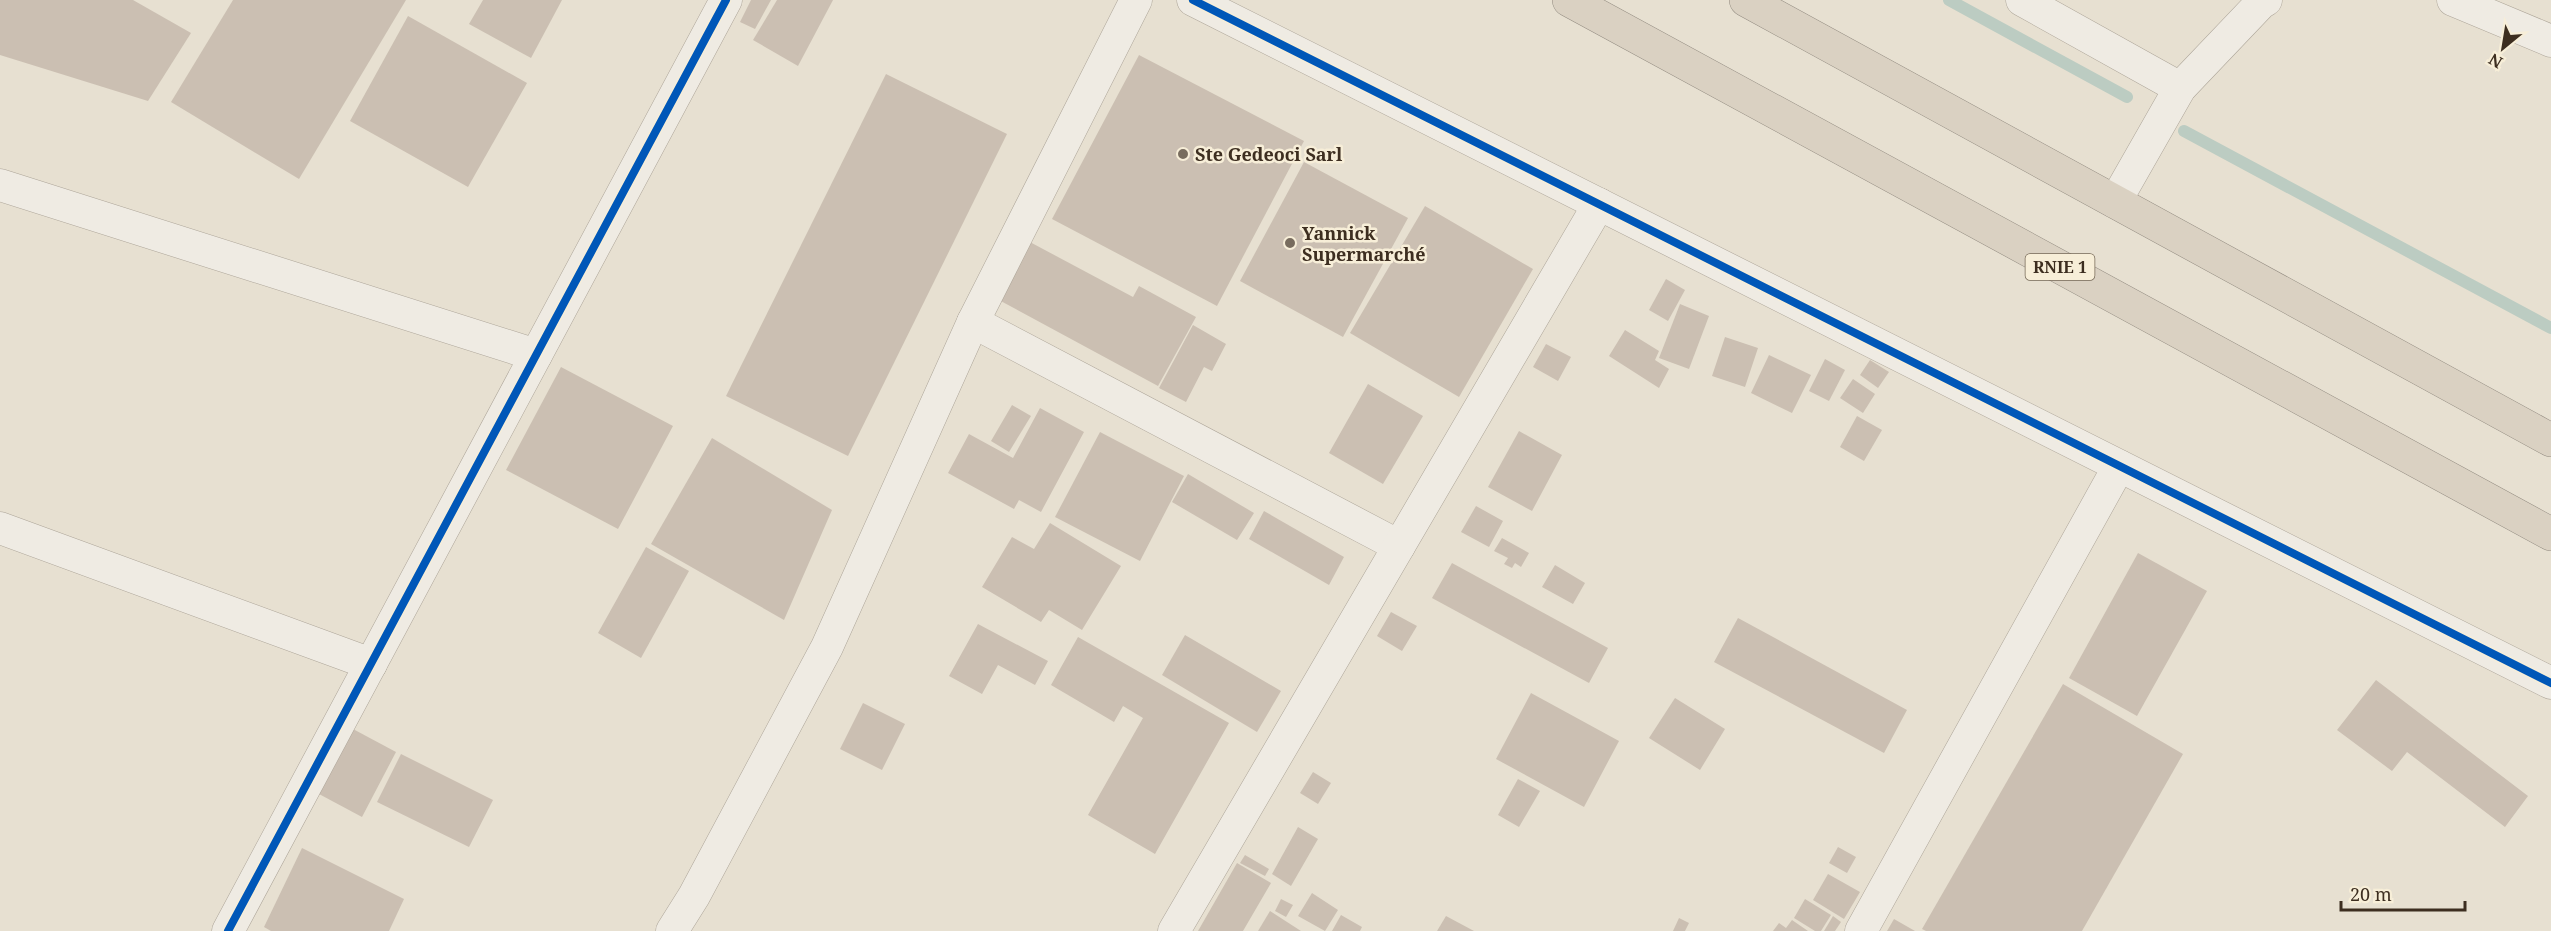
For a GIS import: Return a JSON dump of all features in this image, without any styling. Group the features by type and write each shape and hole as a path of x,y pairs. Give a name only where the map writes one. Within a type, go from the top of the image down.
{"highway":[{"name":"RNIE 1","path":"1569,0 2551,534"},
{"path":"1746,0 2551,440"}],"street":[{"path":"228,931 726,0"},
{"path":"672,931 694,896 827,647 973,322 1136,0"},
{"path":"1193,0 2551,683"},
{"path":"2022,0 2180,87"},
{"path":"2115,202 2180,87 2266,0"},
{"path":"2453,0 2551,41"},
{"path":"0,185 536,355"},
{"path":"1174,931 1599,204"},
{"path":"973,322 1399,546"},
{"path":"1861,931 2119,465"},
{"path":"0,528 371,664"}],"building":[{"path":"0,0 133,0 191,33 148,101 0,55"},
{"path":"233,0 406,0 299,179 171,102"},
{"path":"483,0 562,0 531,58 469,24"},
{"path":"751,0 771,0 755,29 740,22"},
{"path":"777,0 833,0 798,66 753,40"},
{"path":"408,16 527,83 468,187 350,121"},
{"path":"1139,55 1304,141 1217,306 1052,219"},
{"path":"886,74 1007,134 848,456 726,396"},
{"path":"1304,162 1408,218 1343,337 1240,281"},
{"path":"1425,206 1533,269 1459,397 1350,333"},
{"path":"1028,241 1133,297 1139,286 1196,317 1158,386 997,299"},
{"path":"1666,279 1685,290 1668,321 1649,310"},
{"path":"1680,304 1709,316 1689,369 1659,358"},
{"path":"1193,325 1226,344 1212,371 1204,367 1186,402 1159,388"},
{"path":"1625,330 1659,351 1655,360 1669,369 1659,388 1609,356"},
{"path":"1725,337 1758,348 1745,387 1712,376"},
{"path":"1546,344 1571,357 1558,381 1533,367"},
{"path":"1769,355 1811,375 1792,413 1751,393"},
{"path":"1825,359 1845,370 1829,401 1809,391"},
{"path":"1870,360 1889,372 1878,388 1860,375"},
{"path":"561,367 673,426 618,529 506,470"},
{"path":"1853,379 1875,394 1863,413 1840,398"},
{"path":"1368,384 1423,416 1383,484 1329,453"},
{"path":"1012,405 1031,416 1009,452 991,441"},
{"path":"1040,408 1084,432 1041,512 1019,500 1014,509 948,473 969,434 1013,458"},
{"path":"1857,416 1882,430 1864,461 1840,447"},
{"path":"1519,431 1562,455 1532,511 1488,487"},
{"path":"1100,432 1184,476 1140,561 1055,517"},
{"path":"712,438 832,510 784,620 651,544"},
{"path":"1188,474 1254,513 1237,540 1172,502"},
{"path":"1476,506 1503,521 1489,547 1461,532"},
{"path":"1264,511 1344,557 1329,585 1249,539"},
{"path":"1050,523 1121,566 1082,630 1049,610 1041,622 982,587 1012,537 1034,549"},
{"path":"1502,538 1529,553 1521,567 1515,563 1512,568 1504,564 1508,558 1494,551"},
{"path":"646,547 689,571 641,658 598,633"},
{"path":"2138,553 2207,591 2137,716 2069,678"},
{"path":"1452,563 1608,648 1589,683 1432,598"},
{"path":"1555,565 1585,583 1573,604 1542,587"},
{"path":"1391,612 1417,626 1402,651 1377,636"},
{"path":"1738,618 1907,710 1884,753 1714,662"},
{"path":"978,624 1048,661 1035,685 998,665 982,694 949,676"},
{"path":"1185,635 1281,691 1257,732 1162,675"},
{"path":"1078,637 1229,723 1155,854 1088,815 1143,718 1123,706 1114,722 1051,685"},
{"path":"2376,680 2528,796 2505,827 2407,752 2392,771 2337,730"},
{"path":"2063,684 2183,754 2082,931 1926,931 1922,929"},
{"path":"1531,693 1619,741 1584,807 1496,759"},
{"path":"1675,698 1725,729 1700,770 1649,738"},
{"path":"863,703 905,724 882,770 840,749"},
{"path":"353,729 396,752 362,817 319,794"},
{"path":"401,754 493,800 469,847 377,802"},
{"path":"1313,772 1331,783 1318,804 1300,793"},
{"path":"1518,779 1540,791 1519,827 1498,815"},
{"path":"1298,827 1318,839 1291,886 1272,874"},
{"path":"1838,847 1856,857 1847,873 1829,863"},
{"path":"302,848 404,899 389,931 271,931 264,927"},
{"path":"1245,855 1269,869 1265,876 1240,863"},
{"path":"1237,863 1271,883 1243,931 1198,931"},
{"path":"1828,874 1860,892 1844,919 1813,900"},
{"path":"1312,893 1338,910 1325,931 1298,916"},
{"path":"1281,899 1293,905 1286,917 1275,911"},
{"path":"1805,899 1831,915 1821,931 1815,931 1794,918"},
{"path":"1270,911 1301,931 1258,931"},
{"path":"1341,915 1362,927 1360,931 1332,931"},
{"path":"1446,916 1474,931 1437,931"},
{"path":"1833,916 1841,922 1835,931 1824,931"},
{"path":"1679,918 1689,923 1685,931 1673,931"},
{"path":"1894,919 1915,931 1887,931"},
{"path":"1792,920 1808,931 1773,931 1779,923 1786,928"}],"waterway":[{"path":"1949,0 2127,97"},
{"path":"2184,131 2551,328"}],"cycle path":[{"path":"228,931 726,0"},
{"path":"1193,0 2551,683"}],"place":[{"name":"Ste Gedeoci Sarl","path":"1183,154"},
{"name":"Yannick Supermarché","path":"1290,243"}]}
